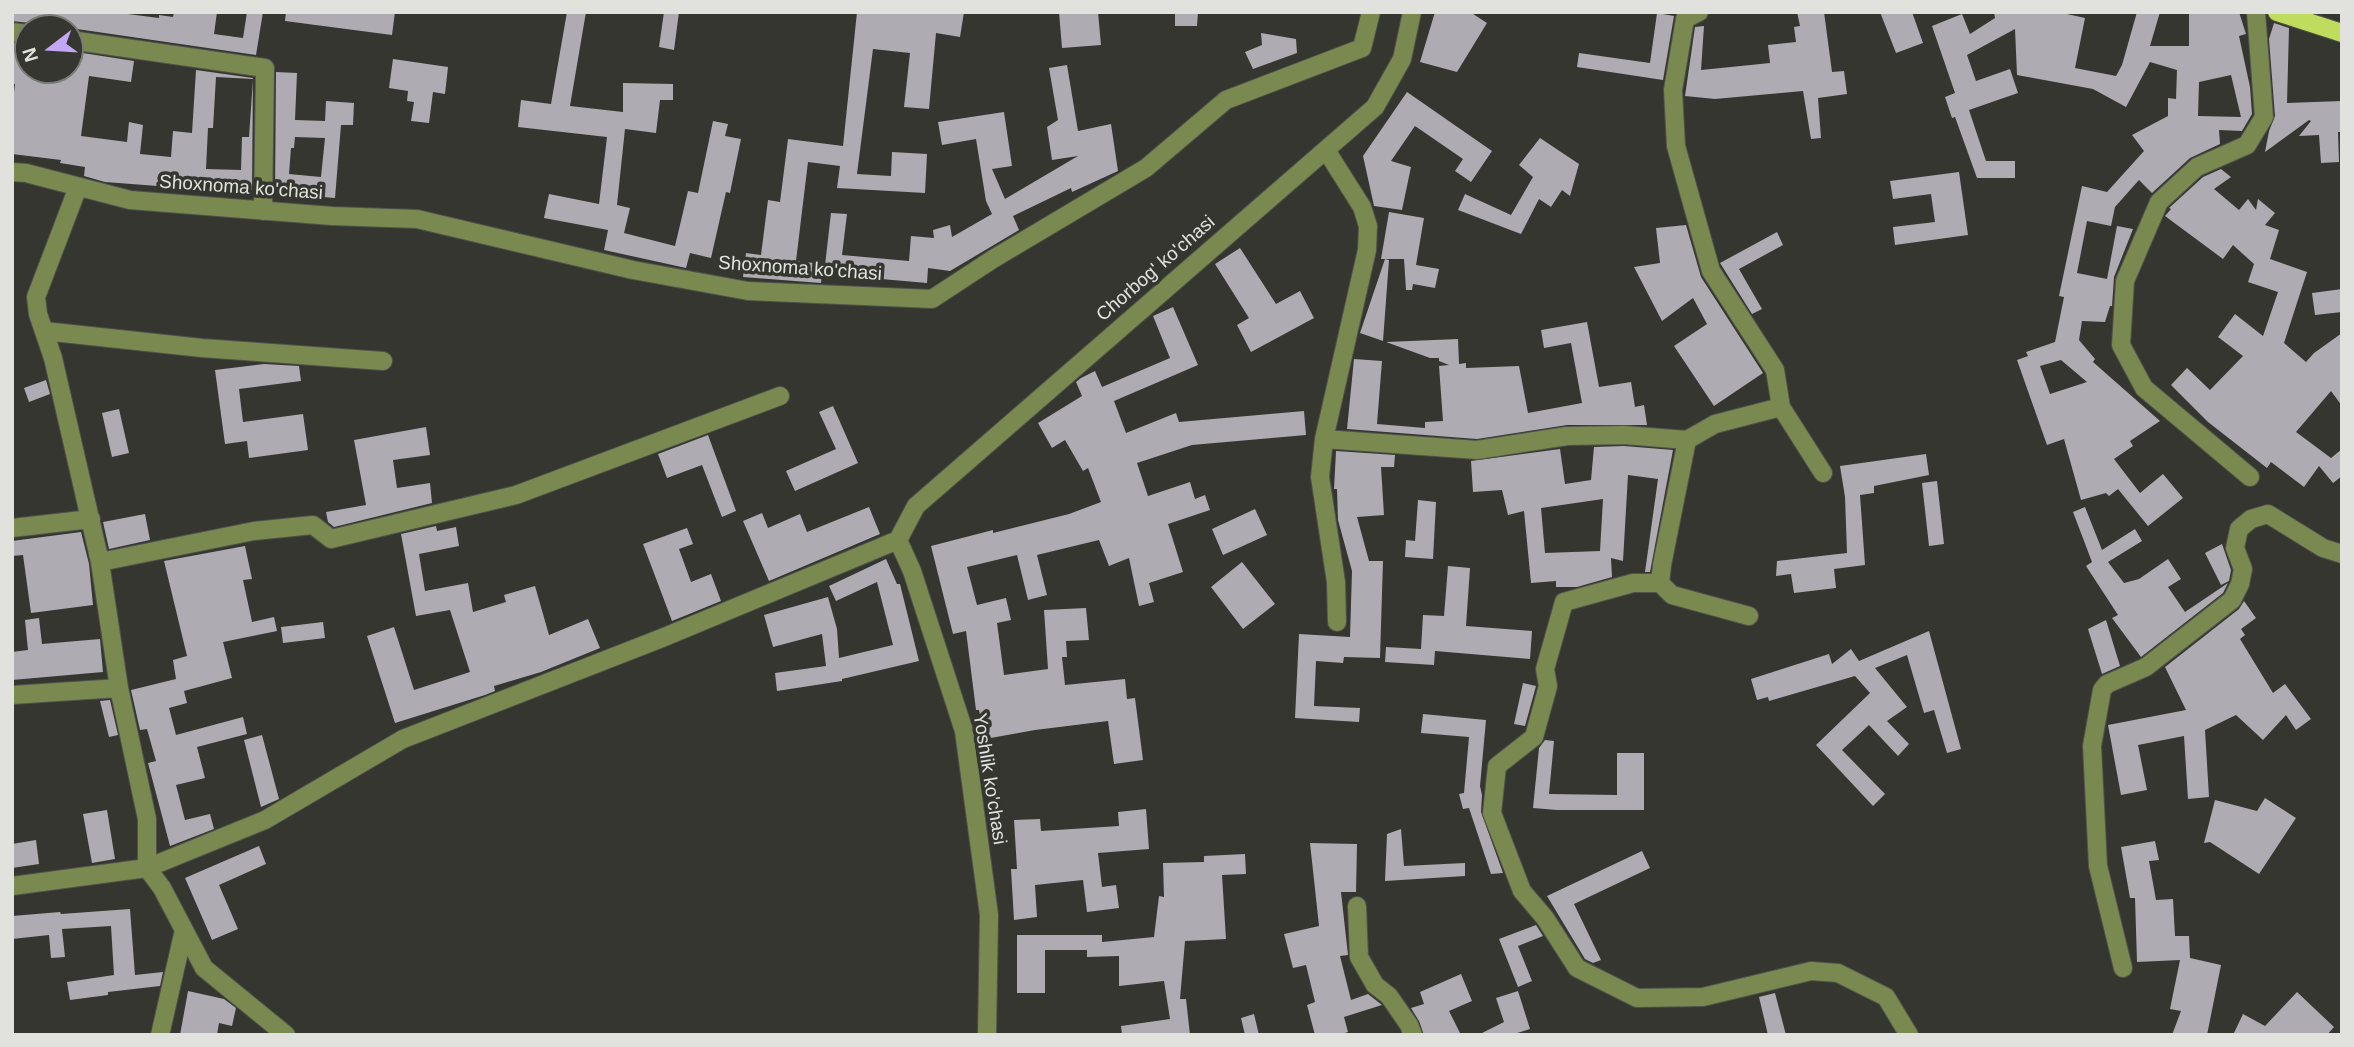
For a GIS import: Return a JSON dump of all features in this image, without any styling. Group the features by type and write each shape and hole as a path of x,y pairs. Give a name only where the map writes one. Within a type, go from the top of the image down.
{"main road":[{"path":"2277,12 2342,33"}],"street":[{"name":"Shoxnoma ko'chasi","path":"12,172 26,173 130,200 263,211 417,219 633,270 748,291 932,299 993,259 1146,168 1226,100 1362,48 1371,12"},
{"name":"Chorbog' ko'chasi","path":"898,540 916,506 1375,107 1402,59 1412,12"},
{"path":"1699,12 1685,19 1673,90 1676,146 1712,271 1775,370 1781,407 1823,472"},
{"path":"2250,477 2144,388 2121,345 2125,281 2159,202 2197,167 2247,145 2264,117 2256,12"},
{"path":"84,42 265,68 263,211"},
{"path":"1326,150 1362,207 1368,226 1367,250 1324,439 1320,477 1336,582 1337,622"},
{"path":"78,187 36,297 38,314 53,358 100,562 119,688 148,819 148,868 162,888 204,968 286,1035"},
{"path":"44,331 202,348 383,361"},
{"path":"100,562 254,531 313,525 331,539 516,495 780,396"},
{"path":"1324,439 1477,450 1567,436 1624,435 1687,440 1715,424 1781,407"},
{"path":"1660,583 1687,440"},
{"path":"2123,968 2098,866 2092,747 2102,690 2107,684 2147,667 2232,600 2240,584 2243,569 2235,548 2239,529 2251,519 2268,514 2323,548 2342,554"},
{"path":"12,528 91,519"},
{"path":"12,886 148,868 265,820 403,739 662,638 898,540"},
{"name":"Yoshlik ko'chasi","path":"898,540 912,571 964,731 989,915 987,1035"},
{"path":"1749,616 1672,595 1660,583 1633,583 1564,602 1545,668 1548,686 1534,737 1497,765 1492,813 1522,891 1545,918 1577,968 1637,998 1703,997 1811,971 1838,973 1886,997 1909,1035"},
{"path":"12,695 119,688"},
{"path":"1357,906 1359,957 1375,985 1389,996 1413,1035"},
{"path":"160,1035 184,930"}],"building":[{"path":"12,12 112,12 159,18 159,15 173,17 174,12 217,12 214,34 243,38 247,12 263,12 256,55 84,30 84,14 14,14 12,21"},
{"path":"286,12 395,12 392,35 285,21"},
{"path":"567,12 586,12 570,106 623,112 623,83 673,84 673,100 660,100 656,133 625,129 617,205 630,208 624,233 675,246 688,191 698,193 713,121 728,124 725,136 741,139 730,193 726,192 711,258 690,253 686,268 604,250 608,230 544,218 549,194 599,204 607,137 518,127 521,100 551,104"},
{"path":"664,12 679,12 674,50 659,47"},
{"path":"857,12 964,12 960,37 936,33 929,109 904,107 910,53 873,49 857,174 891,176 892,152 927,154 925,193 837,188 840,166 808,162 796,261 823,264 821,283 743,277 746,253 761,255 768,200 780,202 788,139 843,146"},
{"path":"1059,12 1098,12 1101,45 1062,48"},
{"path":"1175,12 1198,12 1197,26 1175,26"},
{"path":"1435,12 1470,12 1487,23 1457,72 1420,62"},
{"path":"1797,12 1824,12 1832,72 1844,71 1847,94 1818,98 1821,138 1811,139 1803,91 1715,99 1685,96 1695,27 1704,26 1701,70 1770,63 1768,45 1796,42 1794,27 1800,26"},
{"path":"1880,12 1912,12 1923,43 1896,53"},
{"path":"1994,12 2058,12 2085,18 2075,68 2116,76 2122,65 2137,12 2160,12 2150,46 2189,46 2189,12 2239,12 2246,34 2239,36 2250,87 2252,114 2242,131 2219,130 2220,144 2190,158 2152,193 2139,180 2115,207 2111,226 2087,221 2077,273 2107,279 2117,226 2133,229 2114,277 2112,306 2105,322 2082,321 2079,340 2095,359 2093,362 2160,421 2130,441 2133,446 2114,459 2140,493 2163,474 2183,498 2148,526 2118,489 2109,496 2106,493 2081,500 2064,439 2047,445 2017,360 2028,356 2026,352 2055,342 2064,297 2059,296 2082,186 2107,192 2144,151 2132,135 2168,116 2168,98 2176,99 2177,70 2150,62 2126,107 2093,89 2017,75 2015,29 1967,55 1976,81 2010,69 2018,93 1969,110 1986,161 2015,161 2015,178 1977,178 1945,97 1955,93 1932,26 1962,14 1970,34 1995,18","holes":["2231,75 2241,117 2198,116 2199,82","2061,360 2087,382 2050,394 2040,366"]},
{"path":"1657,13 1674,16 1663,80 1577,67 1579,53 1650,63"},
{"path":"2274,23 2289,28 2287,103 2342,101 2342,132 2338,132 2339,162 2321,163 2319,135 2299,136 2311,121 2309,120 2265,152 2275,116 2269,39"},
{"path":"1261,33 1296,39 1297,53 1253,69 1245,52 1262,45"},
{"path":"14,43 14,84 12,84"},
{"path":"84,53 134,61 131,82 89,76 81,136 127,142 129,122 143,125 140,154 171,157 173,131 192,133 196,70 253,78 253,79 252,190 105,182 84,176 85,167 60,163 61,160 12,154 15,84 84,84","holes":["216,77 253,79 249,137 242,137 241,170 206,169 208,128 213,128"]},
{"path":"393,59 448,67 445,94 433,92 429,123 411,121 414,102 407,101 408,91 389,88"},
{"path":"1067,65 1078,131 1111,124 1118,171 1072,192 1071,188 1013,216 1019,230 950,271 928,268 927,283 824,274 831,213 847,214 842,255 909,261 911,236 934,238 933,230 950,225 952,237 992,214 986,201 976,139 942,145 938,122 1004,112 1012,166 992,169 1005,199 1078,156 1052,160 1047,127 1058,120 1049,68"},
{"path":"276,72 297,73 295,120 325,121 326,101 354,103 353,125 341,125 335,198 275,193","holes":["295,137 325,138 321,177 289,174 291,148 294,148"]},
{"path":"1407,92 1492,151 1471,182 1455,171 1463,159 1415,126 1391,161 1411,167 1402,210 1374,206 1363,156"},
{"path":"1540,138 1579,164 1570,196 1562,190 1551,207 1539,199 1521,234 1458,210 1465,194 1511,215 1533,177 1519,165"},
{"path":"2221,169 2231,177 2214,189 2239,210 2248,199 2256,210 2258,199 2275,213 2265,225 2279,230 2270,259 2307,272 2284,343 2306,362 2342,333 2342,406 2331,391 2296,432 2331,458 2342,449 2342,476 2333,483 2319,466 2304,487 2271,462 2267,468 2208,422 2171,385 2187,368 2210,390 2243,356 2218,337 2235,314 2263,336 2278,292 2248,282 2254,264 2233,245 2223,259 2165,216 2171,209 2169,208 2203,177"},
{"path":"1959,172 1968,235 1895,245 1893,227 1935,222 1931,194 1893,199 1890,181"},
{"path":"1389,212 1424,218 1416,265 1439,269 1435,288 1413,284 1412,290 1406,290 1404,259 1381,259"},
{"path":"1686,225 1701,277 1763,373 1714,406 1674,346 1707,324 1693,298 1662,321 1634,267 1660,263 1656,228"},
{"path":"1777,232 1783,245 1739,269 1762,309 1752,314 1720,263"},
{"path":"1240,248 1276,304 1300,291 1314,318 1251,352 1237,325 1249,318 1215,264"},
{"path":"1385,259 1389,260 1383,341 1360,333"},
{"path":"2342,289 2342,312 2315,315 2312,293"},
{"path":"1173,307 1198,365 1114,401 1126,433 1176,413 1179,422 1304,411 1306,435 1192,445 1137,463 1148,496 1190,482 1195,499 1205,495 1210,510 1168,524 1183,572 1149,583 1154,602 1139,606 1129,558 1109,566 1099,540 1037,555 1047,595 1028,600 1017,555 967,567 977,605 1006,598 1011,620 997,623 1004,675 1048,669 1044,610 1086,608 1089,640 1066,641 1067,657 1062,657 1065,685 1125,679 1127,699 1135,698 1143,760 1114,764 1108,721 985,739 979,710 976,710 966,631 953,634 931,546 1069,514 1101,502 1088,468 1083,471 1065,440 1052,448 1038,423 1082,396 1076,382 1095,371 1102,387 1170,358 1153,316"},
{"path":"1587,322 1599,387 1631,382 1635,407 1644,405 1647,425 1567,425 1477,439 1347,429 1354,359 1382,361 1377,424 1425,428 1425,422 1443,421 1439,366 1449,365 1439,361 1439,358 1430,358 1386,342 1458,339 1459,364 1466,363 1466,368 1519,366 1528,413 1582,403 1571,343 1544,348 1541,330"},
{"path":"264,364 299,366 301,381 239,389 243,422 303,414 308,450 249,458 247,441 225,444 215,370"},
{"path":"46,380 50,394 29,402 24,388"},
{"path":"833,406 858,463 795,491 786,471 836,449 819,412"},
{"path":"119,409 129,453 112,457 102,413"},
{"path":"426,427 430,455 393,460 397,488 430,483 432,503 334,527 328,522 326,512 366,505 354,440"},
{"path":"708,435 736,511 722,517 702,465 667,478 658,454"},
{"path":"1624,446 1673,450 1650,572 1645,572 1658,479 1628,475 1623,561 1611,558 1612,577 1577,587 1556,587 1556,581 1531,583 1524,511 1508,515 1502,490 1473,492 1471,461 1560,449 1565,484 1591,480 1594,447","holes":["1603,499 1600,551 1545,553 1541,508"]},
{"path":"1336,451 1395,455 1394,467 1381,467 1384,515 1357,517 1369,561 1383,561 1380,658 1344,657 1343,663 1316,661 1314,706 1360,708 1359,722 1295,718 1299,634 1350,637 1352,571 1338,520 1337,489 1334,489"},
{"path":"1926,454 1929,475 1874,486 1874,493 1860,495 1865,565 1834,569 1836,588 1794,593 1791,574 1776,576 1777,561 1847,553 1845,497 1840,466"},
{"path":"1937,481 1944,544 1929,546 1922,483"},
{"path":"1418,500 1436,502 1433,559 1405,557 1406,540 1415,541"},
{"path":"869,507 880,534 769,581 743,521 762,513 768,528 800,514 807,532"},
{"path":"2085,507 2102,550 2135,529 2142,541 2108,562 2124,583 2139,579 2168,559 2181,579 2168,587 2185,612 2228,583 2223,593 2141,657 2112,618 2118,615 2086,566 2092,562 2073,512"},
{"path":"1255,509 1267,535 1223,555 1212,529"},
{"path":"145,514 150,540 109,549 103,522"},
{"path":"436,526 437,531 456,527 459,546 419,554 425,591 468,583 473,612 506,602 504,595 535,586 549,635 588,619 600,648 541,672 494,686 495,691 485,695 395,723 367,636 394,627 414,690 470,672 450,610 416,616 401,534"},
{"path":"687,528 693,544 679,549 691,582 711,574 721,601 672,621 643,544"},
{"path":"81,532 89,564 93,605 31,613 23,555 12,556 12,541"},
{"path":"2222,544 2231,570 2229,581 2221,585 2205,553"},
{"path":"245,546 252,579 243,580 252,622 274,617 277,631 223,642 232,678 184,691 187,703 169,708 176,735 243,717 247,734 197,747 205,778 176,785 185,820 210,814 214,829 170,846 148,763 156,761 147,729 140,730 131,690 176,679 173,660 187,656 164,561"},
{"path":"886,559 897,584 900,584 919,661 842,681 777,691 775,673 826,666 822,634 773,647 764,615 828,597 837,629 839,658 893,645 877,582 836,601 829,586"},
{"path":"1242,562 1275,604 1243,629 1211,587"},
{"path":"1448,566 1470,568 1466,626 1532,631 1530,659 1435,651 1434,665 1385,662 1386,647 1421,649 1423,615 1444,616"},
{"path":"2244,601 2256,618 2241,629 2245,635 2240,639 2273,693 2285,684 2311,719 2296,730 2286,715 2263,740 2236,715 2205,730 2209,797 2188,799 2184,736 2138,745 2147,790 2121,795 2108,725 2186,710 2165,667 2239,609"},
{"path":"39,618 42,644 100,639 103,672 12,680 12,652 28,650 25,620"},
{"path":"2106,620 2120,666 2102,674 2088,629"},
{"path":"323,622 325,638 283,643 281,627"},
{"path":"1929,631 1961,749 1947,753 1934,710 1924,713 1907,655 1875,668 1907,707 1887,721 1909,744 1898,756 1869,725 1842,750 1885,794 1873,806 1816,745 1870,693 1855,676 1769,701 1768,697 1757,700 1751,679 1829,654 1832,664 1851,649 1859,661"},
{"path":"1523,683 1536,686 1525,726 1514,724"},
{"path":"110,700 118,735 109,737 100,701"},
{"path":"1423,714 1486,720 1480,786 1481,812 1503,873 1491,874 1469,808 1463,809 1459,794 1464,793 1469,737 1421,733"},
{"path":"262,735 279,799 261,807 244,740"},
{"path":"1545,740 1554,741 1549,794 1617,795 1617,753 1644,753 1644,810 1533,808 1539,748"},
{"path":"2265,798 2296,818 2259,874 2210,842 2204,843 2215,800 2257,811"},
{"path":"1146,809 1149,849 1098,853 1102,887 1116,885 1119,908 1087,912 1083,880 1035,885 1037,917 1014,920 1011,869 1017,869 1014,820 1040,819 1041,831 1119,826 1118,812"},
{"path":"107,810 115,859 92,863 83,814"},
{"path":"1401,829 1404,866 1465,863 1465,876 1385,881 1387,834"},
{"path":"36,840 39,864 12,868 12,844"},
{"path":"2155,841 2159,860 2149,861 2156,900 2173,899 2175,936 2189,936 2190,958 2221,965 2207,1035 2172,1035 2181,1011 2170,1009 2180,960 2137,962 2135,898 2130,898 2121,847"},
{"path":"1310,843 1357,844 1356,892 1341,892 1348,955 1340,956 1351,1000 1368,994 1382,1005 1344,1017 1348,1032 1339,1035 1315,1035 1307,1005 1315,1002 1306,965 1293,968 1284,934 1319,926"},
{"path":"259,846 266,864 219,885 238,929 212,940 185,878"},
{"path":"1642,851 1650,868 1574,904 1601,960 1593,963 1585,959 1547,896"},
{"path":"1245,854 1246,874 1222,875 1226,939 1185,941 1180,999 1186,999 1190,1035 1122,1035 1121,1026 1170,1019 1164,981 1119,986 1119,956 1087,957 1087,950 1045,950 1045,993 1017,993 1017,935 1102,935 1102,942 1154,937 1159,896 1164,897 1163,863 1204,862 1204,856"},
{"path":"130,909 135,975 163,972 160,986 70,1000 67,982 114,975 111,926 62,929 65,957 51,958 49,935 12,939 12,916"},
{"path":"1536,925 1543,936 1518,946 1532,981 1518,987 1499,939"},
{"path":"1461,974 1472,1001 1449,1011 1461,1035 1424,1035 1411,1008 1424,1004 1420,992"},
{"path":"188,991 224,999 236,1008 232,1026 219,1023 217,1035 180,1035"},
{"path":"1518,991 1530,1029 1511,1035 1478,1035 1504,1022 1496,998"},
{"path":"2297,992 2334,1027 2327,1035 2233,1035 2243,1014 2265,1026"},
{"path":"1775,993 1786,1035 1768,1035 1759,997"},
{"path":"1254,1014 1259,1035 1245,1035 1241,1018"}]}
